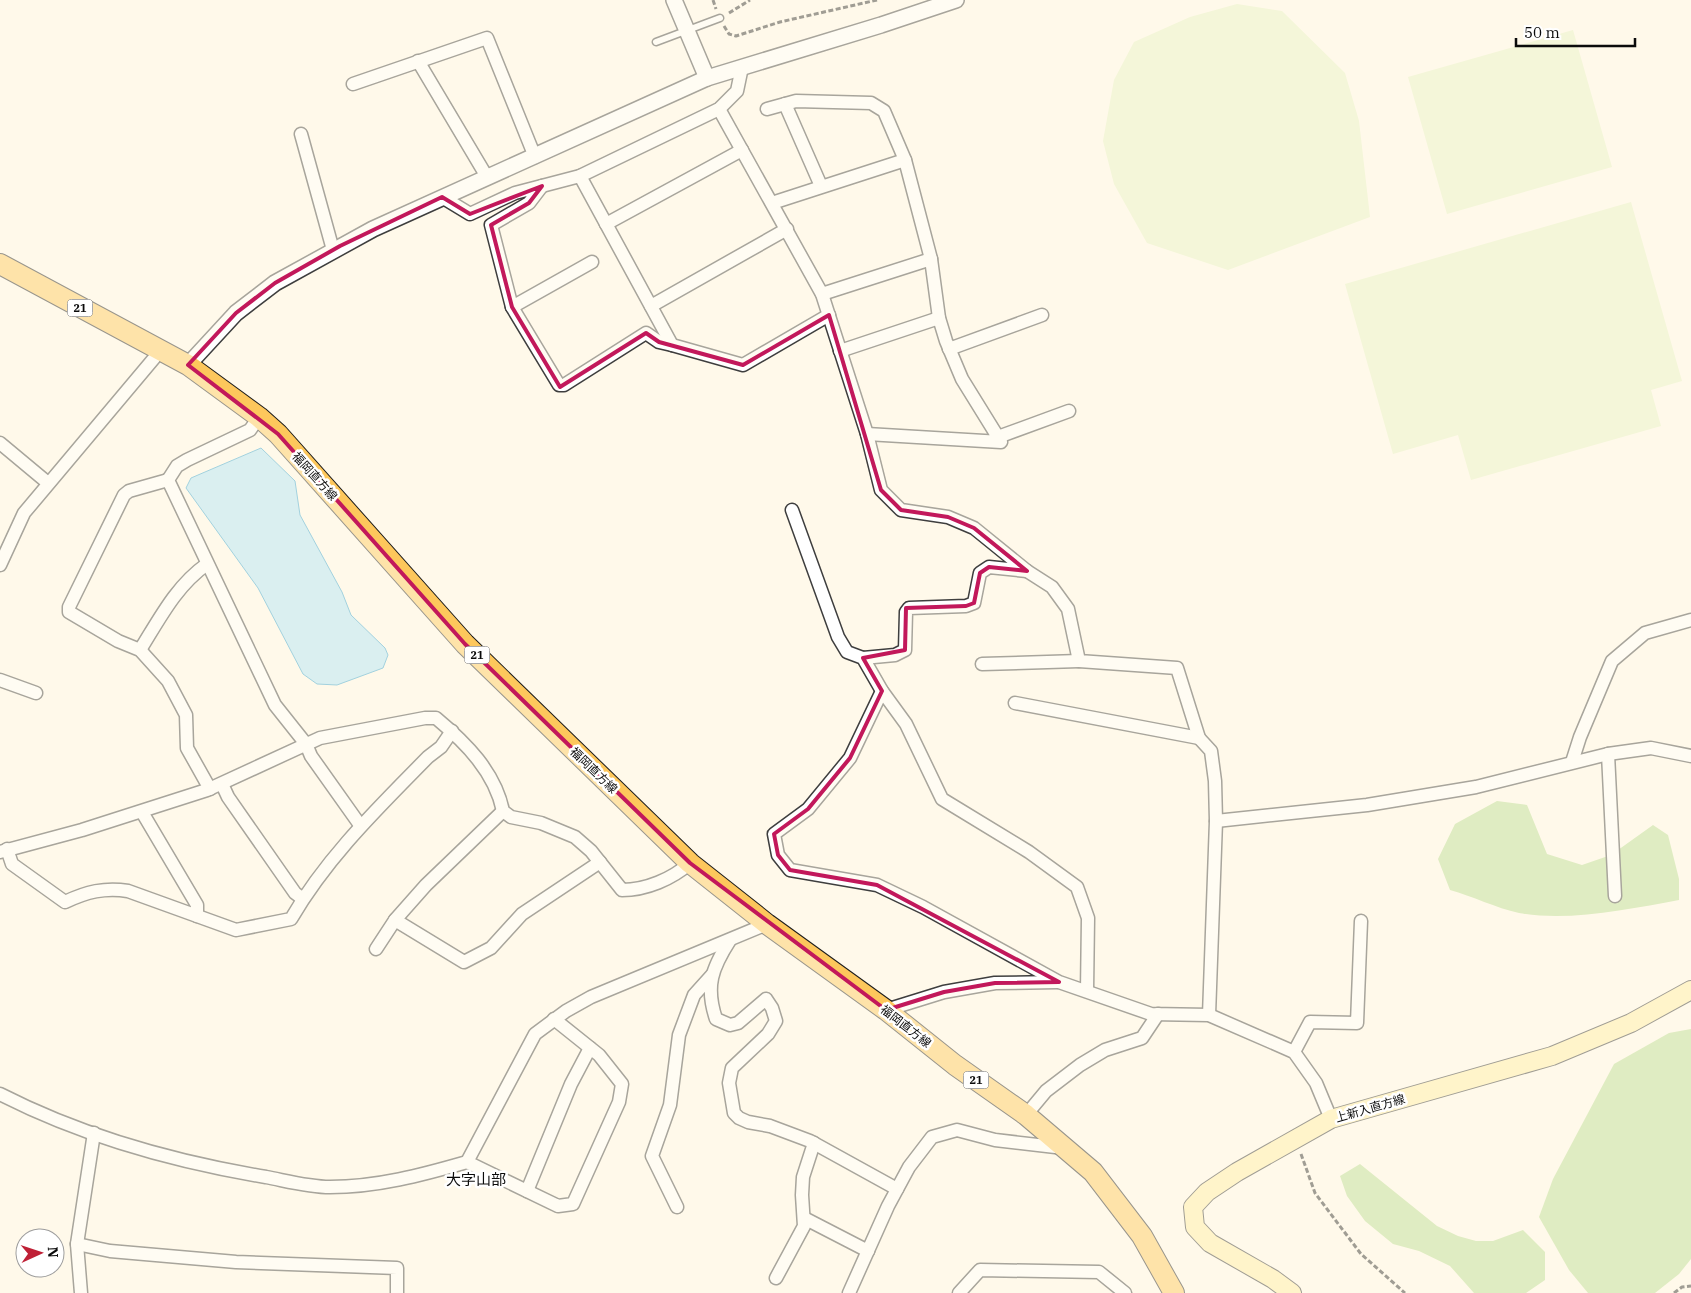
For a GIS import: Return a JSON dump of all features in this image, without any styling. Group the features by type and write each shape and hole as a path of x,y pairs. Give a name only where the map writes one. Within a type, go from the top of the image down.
{"main road":[{"name":"福岡直方線","path":"0,264 188,365 259,416 278,434 466,644 690,864 767,924 886,1010 955,1065 1026,1115 1093,1172 1142,1236 1174,1293"},
{"name":"上新入直方線","path":"1292,1293 1273,1279 1210,1242 1195,1227 1193,1206 1208,1192 1237,1172 1331,1119 1552,1056 1631,1023 1691,990"}],"street":[{"path":"674,0 707,78"},
{"path":"188,365 236,313 275,283 333,250 442,197 535,157 707,78 956,0"},
{"path":"353,84 487,38 535,157"},
{"path":"418,61 488,177"},
{"path":"442,197 470,214 515,193 580,176 720,109 737,91 742,67"},
{"path":"767,109 796,101 872,103 884,111 905,160 931,259 939,318 949,349 962,379 1001,442 889,433 867,434"},
{"path":"785,104 821,186"},
{"path":"720,109 822,294 867,434 881,490 901,510 948,517 974,528 1027,571 1052,587 1068,609 1078,661"},
{"path":"301,134 333,250"},
{"path":"606,224 742,150"},
{"path":"772,203 905,160"},
{"path":"580,176 672,345"},
{"path":"542,186 529,203 491,225 512,306 559,385 564,385 646,333 659,342 743,365 828,315"},
{"path":"651,306 787,229"},
{"path":"822,294 931,259"},
{"path":"512,306 592,262"},
{"path":"949,349 1042,315"},
{"path":"840,351 939,318"},
{"path":"0,565 24,513 161,350"},
{"path":"998,437 1069,411"},
{"path":"210,788 187,748 186,715 180,700 168,681 140,650 118,641 69,612 68,607 124,495 129,491 168,480 177,466 250,430 259,416"},
{"path":"0,444 48,483"},
{"path":"168,480 275,705 306,744 311,756 360,826"},
{"path":"792,510 838,637 847,652 863,658 895,655 905,650 906,612 909,608 966,606 974,603 980,573 988,567 1027,571"},
{"path":"140,650 178,590 192,575 207,564"},
{"path":"1572,762 1580,737 1612,661 1645,633 1691,620"},
{"path":"863,658 882,691 906,724 942,799 1030,852 1077,887 1088,918 1087,991"},
{"path":"982,664 1078,661 1177,668 1199,738 1211,751 1216,821 1209,1015"},
{"path":"0,680 36,693"},
{"path":"882,691 850,758 808,808 774,834 778,855 790,870 877,885 923,907 1059,982 1151,1014 1209,1015 1294,1052 1316,1083 1331,1119"},
{"path":"1014,703 1199,738"},
{"path":"452,731 441,747 428,757 360,826 303,899 291,919 236,930 128,891 113,888 90,891 65,902 12,864 4,851 142,812 222,784 320,738 425,718 436,718 452,731 475,753 500,799 503,811 511,817 541,823 575,836 600,862 622,890 634,890 676,876 690,864"},
{"path":"1216,821 1358,806 1407,798 1540,772 1608,754 1651,748 1691,756"},
{"path":"1608,754 1615,896"},
{"path":"222,784 228,797 295,893 303,899"},
{"path":"376,949 395,920 433,878 503,811"},
{"path":"142,812 197,905 197,916"},
{"path":"395,920 464,962 491,948 522,914 600,862"},
{"path":"1294,1052 1310,1022 1358,1023 1361,922"},
{"path":"467,1162 535,1034 554,1019 591,996 767,924"},
{"path":"730,940 716,961 712,975 712,1006 716,1018 730,1025 738,1023 766,999 772,1008 776,1022 768,1034 732,1068 729,1083 734,1113 748,1122 793,1133 897,1189"},
{"path":"677,1208 652,1156 670,1105 680,1035 694,995 712,975"},
{"path":"886,1010 944,992 995,983 1059,982"},
{"path":"1026,1115 1046,1091 1080,1065 1105,1050 1142,1038 1158,1014"},
{"path":"0,1094 37,1113 94,1133 215,1168 329,1187 385,1183 467,1162 558,1206 573,1204 619,1102 622,1084 599,1055 554,1019"},
{"path":"528,1191 571,1084 590,1048"},
{"path":"849,1293 897,1189 909,1167 932,1137 957,1130 995,1140 1067,1149"},
{"path":"81,1293 77,1244 94,1133"},
{"path":"776,1278 804,1226 803,1177 814,1143"},
{"path":"804,1218 868,1251"},
{"path":"77,1244 110,1251 236,1262 397,1268 397,1293"},
{"path":"959,1293 980,1270 1100,1272 1124,1293"}],"lane":[{"path":"656,42 720,18"}],"path":[{"path":"750,0 720,18 729,34 736,36 780,22 877,0"},
{"path":"1296,1139 1315,1193 1361,1254 1405,1293"},
{"path":"1674,1293 1682,1287 1691,1286"}],"highlighted area":[{"path":"542,186 529,203 491,225 512,307 560,387 646,333 659,342 743,365 829,315 881,490 901,510 948,517 974,528 1027,571 989,567 980,573 974,603 966,606 906,608 905,650 863,658 882,691 850,758 808,809 774,834 778,855 790,870 877,885 1059,982 995,983 944,992 886,1010 690,863 465,644 278,434 188,365 236,313 275,283 340,246 442,197 470,214"}],"green space":[{"path":"1237,4 1282,11 1345,73 1359,121 1370,217 1228,270 1147,243 1114,184 1103,141 1114,80 1134,42 1190,17"},
{"path":"1573,30 1612,167 1447,214 1408,77"},
{"path":"1631,202 1682,381 1651,390 1661,426 1471,480 1458,435 1393,454 1345,284"},
{"path":"1497,801 1527,805 1547,854 1582,865 1611,855 1653,825 1668,835 1679,879 1679,900 1599,913 1558,916 1510,911 1450,890 1438,859 1455,824"},
{"path":"1691,1029 1691,1259 1679,1274 1655,1293 1588,1293 1569,1270 1539,1217 1553,1179 1614,1064 1669,1033"},
{"path":"1360,1164 1437,1226 1458,1236 1476,1241 1493,1241 1523,1230 1545,1252 1545,1280 1526,1293 1474,1293 1450,1266 1419,1251 1393,1244 1365,1221 1347,1196 1340,1176"}],"water":[{"path":"261,448 295,481 300,515 342,592 351,615 385,648 388,655 383,668 337,685 317,684 303,674 258,588 186,488 191,478"}],"district":[{"name":"大字山部","path":"476,1179"}]}
